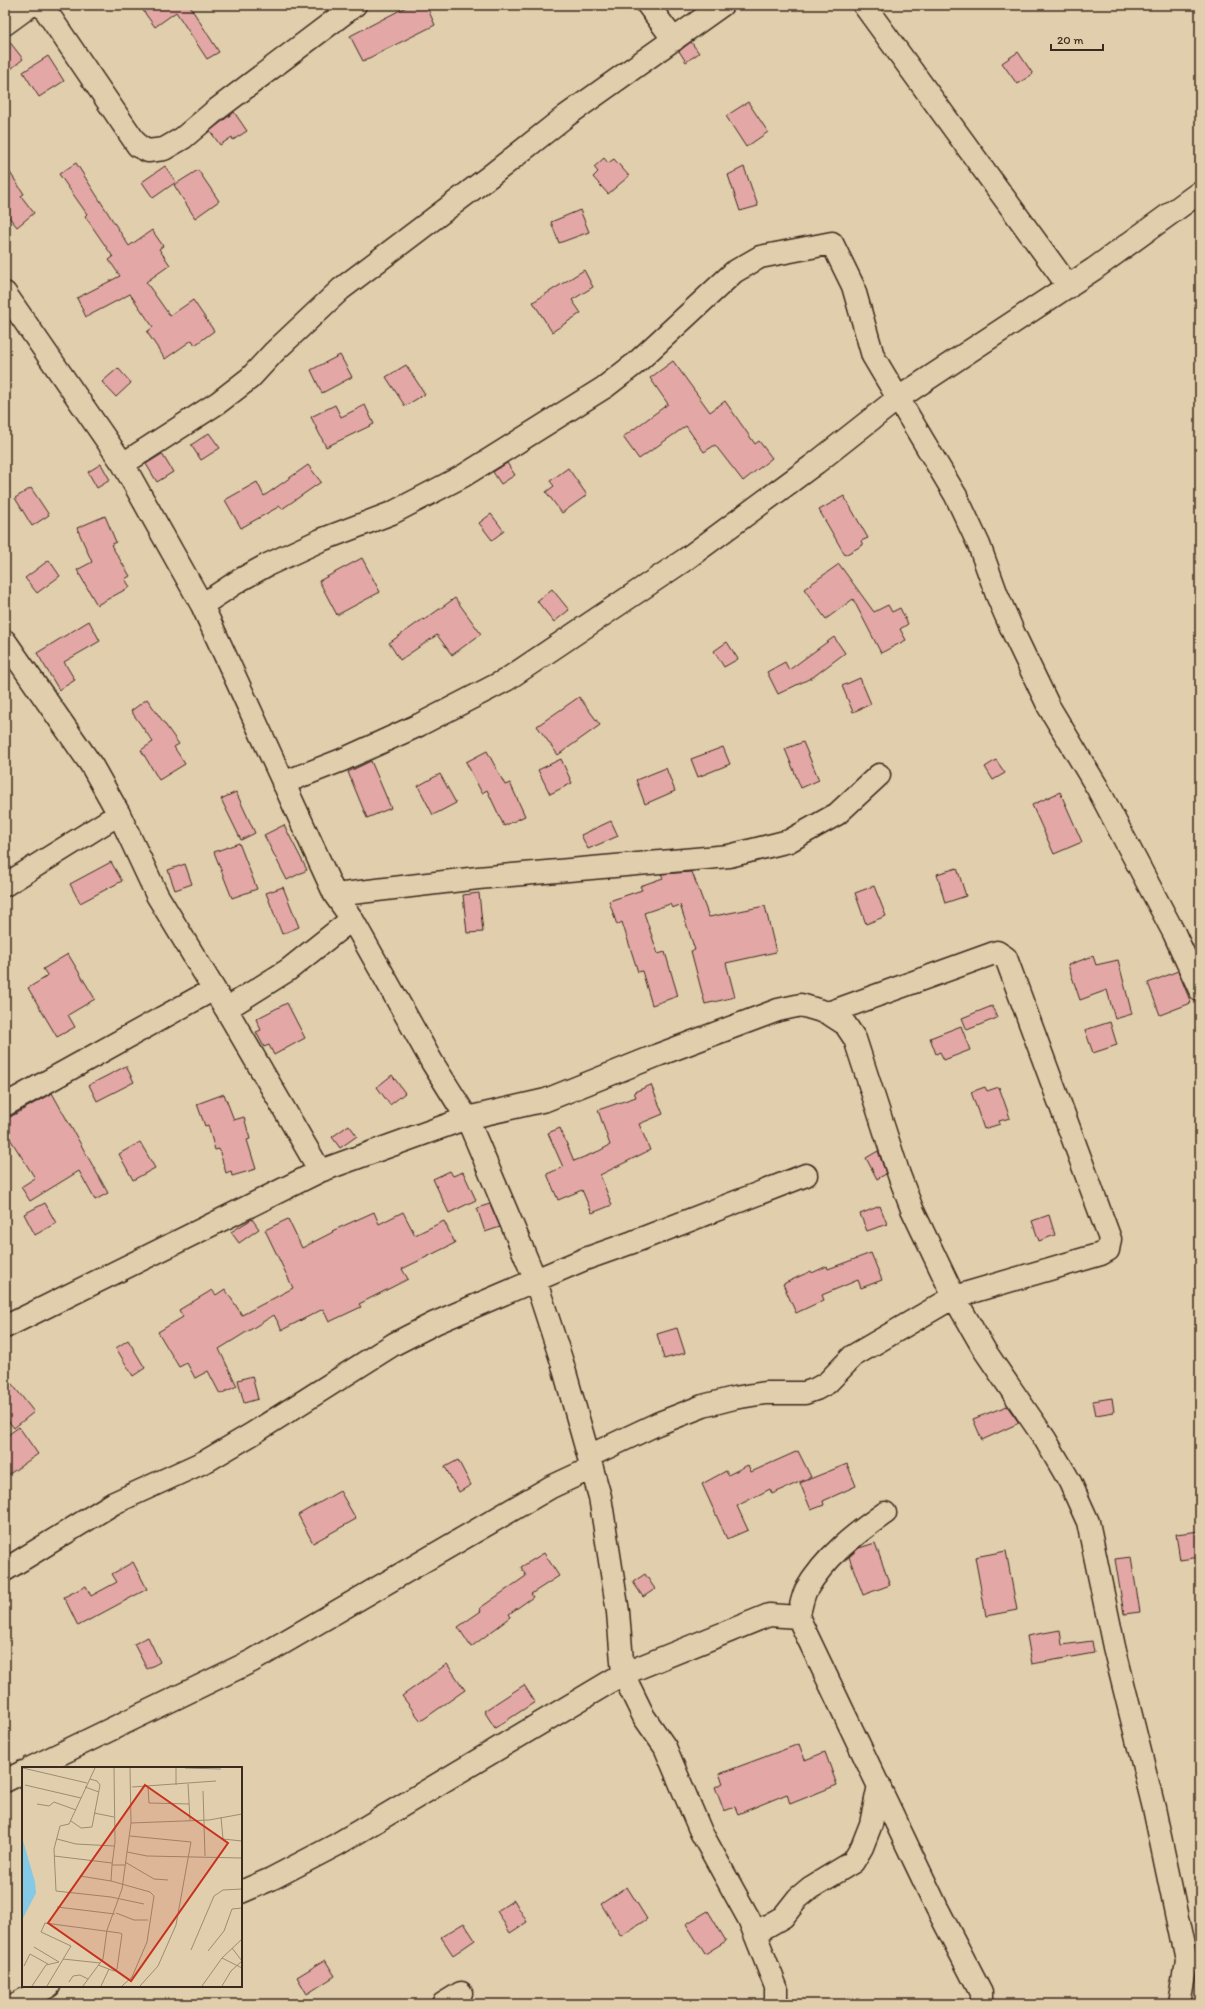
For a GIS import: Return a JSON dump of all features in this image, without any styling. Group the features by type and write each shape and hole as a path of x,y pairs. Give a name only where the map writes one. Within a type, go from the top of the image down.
{"street":[{"path":"5,24 31,5"},
{"path":"42,5 138,146 148,151 164,149 183,138 240,92 355,5"},
{"path":"648,5 674,40"},
{"path":"123,464 219,402 250,378 274,352 341,289 490,176 566,116 722,5"},
{"path":"864,5 1069,286"},
{"path":"283,783 342,760 419,725 506,680 686,559 816,463 897,399 1069,286 1200,192"},
{"path":"202,605 240,580 267,566 321,540 392,513 463,476 605,387 636,363 734,272 760,257 832,243 853,286 873,356 897,399 936,460 956,496 980,545 1012,627 1048,707 1097,787 1174,933 1200,990"},
{"path":"5,293 123,464 202,605 335,895 352,919 432,1062 467,1118 535,1279 562,1362 591,1462 600,1497 618,1612 623,1674 644,1716 665,1747 701,1832 749,1919 776,1987 776,2004"},
{"path":"5,641 92,766 119,814 157,895 226,1009 320,1171"},
{"path":"335,895 478,878 729,856 789,841 837,814 879,775"},
{"path":"5,885 119,814"},
{"path":"226,1009 288,970 352,919"},
{"path":"34,1767 252,1661 657,1424 703,1406 734,1398 765,1393 805,1393 816,1389 827,1383 853,1356 954,1297 1101,1254 1108,1250 1110,1239 1006,958 997,952 828,1013"},
{"path":"5,1105 214,989"},
{"path":"5,1327 320,1171 467,1118 546,1100 658,1055 778,1010 801,1005 828,1013 845,1024 855,1039 899,1175 912,1209 954,1297 985,1351 1045,1439 1070,1482 1088,1522 1114,1647 1154,1808 1186,1961 1179,2004"},
{"path":"5,1570 114,1503 208,1460 252,1434 394,1344 434,1323 535,1279 806,1175"},
{"path":"885,1513 850,1538 826,1562 806,1591 798,1617 937,1908 981,1993 981,2004"},
{"path":"242,1892 271,1879 336,1845 623,1674 768,1615 798,1617"},
{"path":"5,1781 22,1772"},
{"path":"755,1933 783,1917 798,1898 810,1888 853,1862 862,1847 871,1824 879,1785"},
{"path":"16,2004 47,1987"},
{"path":"442,2004 461,1993"}],"building":[{"path":"139,5 189,5 219,52 207,59 176,12 155,27"},
{"path":"410,5 426,5 435,25 363,61 350,36"},
{"path":"5,36 23,59 5,74"},
{"path":"691,42 699,53 686,62 679,51"},
{"path":"1018,52 1033,74 1017,84 1002,63"},
{"path":"48,56 64,81 39,97 23,72"},
{"path":"748,102 768,132 746,147 726,116"},
{"path":"234,112 247,131 233,140 232,137 220,145 210,131"},
{"path":"604,158 608,163 614,159 629,176 608,194 593,177 598,172 594,167"},
{"path":"76,163 129,246 152,230 163,246 159,249 170,265 146,282 170,316 193,300 214,331 195,345 192,340 165,359 147,332 153,327 130,294 86,317 77,298 120,276 109,260 113,257 85,216 87,214 59,174"},
{"path":"5,165 24,194 21,196 34,213 17,227 5,212"},
{"path":"165,166 176,182 153,198 142,182"},
{"path":"744,167 758,206 740,211 728,175"},
{"path":"198,170 219,201 195,218 174,185"},
{"path":"580,210 589,232 559,243 551,222"},
{"path":"584,270 593,287 572,300 581,313 552,332 533,302"},
{"path":"340,355 352,377 322,393 311,370"},
{"path":"673,361 710,412 725,401 755,444 759,441 772,458 743,481 715,445 704,452 686,426 639,459 623,437 668,404 650,378"},
{"path":"406,365 425,394 405,406 386,377"},
{"path":"118,368 131,383 116,397 102,382"},
{"path":"335,405 341,417 365,405 374,424 326,447 311,417"},
{"path":"209,433 220,448 201,460 191,445"},
{"path":"162,454 173,472 157,482 146,464"},
{"path":"507,463 515,475 501,484 493,472"},
{"path":"101,464 110,480 97,488 88,472"},
{"path":"308,465 321,482 282,509 280,506 241,528 225,500 257,482 264,496"},
{"path":"568,468 587,495 562,513 546,492 554,486 550,481"},
{"path":"31,488 49,515 32,526 15,498"},
{"path":"844,496 868,538 861,541 863,545 845,555 819,510"},
{"path":"491,514 504,531 492,540 479,523"},
{"path":"105,516 116,542 111,545 130,576 125,579 130,587 97,605 77,570 92,562 77,528"},
{"path":"362,558 380,592 337,615 319,581"},
{"path":"49,560 60,576 37,593 25,578"},
{"path":"839,564 874,612 888,605 892,612 900,608 908,624 900,629 906,640 881,653 853,599 826,619 804,589"},
{"path":"552,589 569,610 554,622 537,601"},
{"path":"455,598 481,634 452,655 437,635 400,660 389,643"},
{"path":"89,621 100,641 64,662 75,680 59,690 37,653"},
{"path":"834,637 845,653 813,677 778,694 767,672 785,662 789,670"},
{"path":"727,642 738,659 724,667 714,651"},
{"path":"860,678 871,704 853,712 842,686"},
{"path":"579,697 600,725 558,755 537,726"},
{"path":"147,699 179,744 174,747 185,764 159,780 141,750 153,742 131,711"},
{"path":"803,742 819,780 801,788 785,749"},
{"path":"723,747 730,764 698,777 691,759"},
{"path":"487,751 505,785 510,783 525,816 504,826 487,790 482,793 466,762"},
{"path":"561,759 572,783 550,794 538,770"},
{"path":"996,760 1005,773 993,780 985,767"},
{"path":"371,761 391,808 367,818 348,772"},
{"path":"666,768 675,791 645,804 636,780"},
{"path":"440,774 456,803 433,815 418,786"},
{"path":"236,792 255,833 241,840 221,799"},
{"path":"1060,792 1082,842 1054,854 1032,805"},
{"path":"611,821 618,836 588,849 581,835"},
{"path":"284,825 307,870 287,880 264,835"},
{"path":"239,843 257,889 232,898 214,852"},
{"path":"111,862 122,881 80,903 70,884"},
{"path":"185,864 192,884 175,890 168,870"},
{"path":"957,868 966,896 945,903 937,874"},
{"path":"692,872 709,917 765,906 776,952 726,963 735,997 705,1004 691,951 695,950 680,905 672,908 670,904 644,913 658,954 665,952 678,996 652,1005 642,971 638,972 622,922 617,925 609,901 642,890 640,886 663,878 661,874"},
{"path":"874,886 886,916 866,924 855,893"},
{"path":"283,887 299,927 282,934 266,893"},
{"path":"479,893 483,932 467,933 463,895"},
{"path":"68,954 95,999 68,1015 75,1027 57,1037 28,988 48,976 43,969"},
{"path":"1093,956 1096,965 1118,960 1132,1014 1115,1019 1107,990 1080,1000 1068,965"},
{"path":"1178,971 1191,1003 1160,1015 1148,983"},
{"path":"287,1003 305,1038 274,1055 269,1045 264,1047 256,1032 261,1030 256,1019"},
{"path":"992,1006 997,1018 967,1030 962,1018"},
{"path":"1110,1022 1117,1045 1093,1053 1085,1030"},
{"path":"961,1026 970,1050 944,1060 940,1052 936,1054 930,1038"},
{"path":"126,1066 134,1082 97,1101 89,1085"},
{"path":"392,1075 405,1093 390,1105 377,1087"},
{"path":"651,1085 663,1114 639,1124 650,1150 600,1175 612,1205 592,1213 582,1190 558,1200 547,1174 563,1167 548,1133 560,1128 574,1161 599,1151 610,1145 598,1110 636,1097 634,1092"},
{"path":"985,1087 987,1091 999,1087 1010,1118 999,1121 1000,1124 984,1129 971,1092"},
{"path":"52,1093 108,1193 95,1200 79,1171 30,1201 21,1187 35,1178 5,1131 5,1120"},
{"path":"224,1094 234,1120 244,1117 250,1139 247,1140 256,1169 232,1176 231,1171 226,1173 219,1149 215,1150 208,1125 205,1126 197,1104"},
{"path":"349,1125 357,1136 340,1148 332,1137"},
{"path":"140,1142 155,1168 133,1180 119,1154"},
{"path":"878,1151 886,1174 877,1179 866,1158"},
{"path":"450,1171 453,1176 463,1172 476,1200 449,1213 433,1179"},
{"path":"45,1203 56,1223 35,1235 24,1214"},
{"path":"490,1204 500,1227 485,1232 477,1208"},
{"path":"880,1206 887,1224 867,1231 860,1214"},
{"path":"374,1212 379,1224 403,1212 415,1235 444,1221 455,1243 402,1269 408,1279 359,1304 361,1307 329,1322 323,1309 282,1330 274,1315 219,1349 237,1386 220,1394 208,1371 195,1378 187,1363 179,1367 158,1332 183,1317 179,1310 212,1290 216,1295 225,1289 242,1315 293,1288 265,1230 288,1219 302,1248 333,1232 332,1231"},
{"path":"1049,1215 1055,1235 1039,1241 1032,1221"},
{"path":"252,1219 259,1229 239,1243 231,1232"},
{"path":"871,1253 882,1280 861,1288 858,1280 822,1295 824,1300 796,1313 783,1284 811,1271 812,1273 827,1266 828,1269"},
{"path":"677,1328 685,1353 664,1359 657,1334"},
{"path":"128,1340 145,1368 133,1376 116,1348"},
{"path":"5,1375 34,1412 14,1428 5,1417"},
{"path":"252,1376 258,1399 244,1403 238,1380"},
{"path":"1112,1398 1114,1412 1096,1415 1093,1401"},
{"path":"1007,1406 1019,1423 982,1440 973,1419"},
{"path":"19,1427 38,1454 5,1477 5,1437"},
{"path":"798,1451 811,1477 772,1494 770,1489 737,1506 748,1530 727,1539 702,1484 726,1471 728,1475 748,1465 751,1472"},
{"path":"458,1460 471,1485 459,1492 445,1467"},
{"path":"847,1464 856,1486 823,1501 824,1505 811,1510 800,1483"},
{"path":"340,1491 356,1519 313,1543 298,1515"},
{"path":"1200,1531 1200,1557 1180,1560 1176,1534"},
{"path":"875,1543 890,1585 863,1595 849,1557 859,1548"},
{"path":"1006,1551 1017,1610 986,1616 975,1557"},
{"path":"544,1553 559,1576 531,1594 533,1597 509,1614 511,1617 471,1647 458,1627 481,1611 480,1608 526,1576 521,1567"},
{"path":"1131,1557 1140,1612 1124,1614 1115,1559"},
{"path":"133,1562 147,1589 78,1626 64,1597 86,1586 91,1596 117,1582 112,1574"},
{"path":"645,1574 655,1589 643,1597 633,1582"},
{"path":"1060,1630 1062,1645 1092,1641 1094,1653 1032,1664 1027,1636"},
{"path":"148,1637 160,1662 147,1669 134,1644"},
{"path":"447,1664 465,1690 421,1721 402,1696"},
{"path":"524,1685 535,1702 495,1728 484,1711"},
{"path":"799,1744 805,1760 825,1752 837,1785 790,1804 787,1794 738,1814 735,1807 724,1811 715,1787 723,1783 719,1774"},
{"path":"627,1887 647,1919 621,1936 601,1904"},
{"path":"514,1900 527,1922 510,1933 497,1911"},
{"path":"708,1911 726,1941 705,1954 686,1924"},
{"path":"464,1923 475,1940 453,1955 441,1937"},
{"path":"325,1960 335,1976 307,1994 297,1977"}]}
